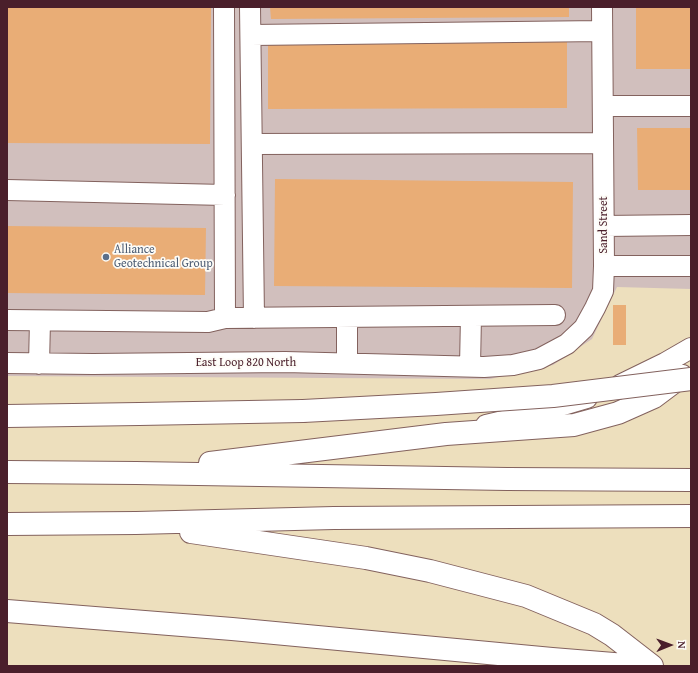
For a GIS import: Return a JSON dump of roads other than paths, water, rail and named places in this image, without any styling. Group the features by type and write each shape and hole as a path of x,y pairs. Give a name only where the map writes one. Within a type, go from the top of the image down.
{"highway":[{"path":"136,473 446,434 574,425 618,413 654,397 691,370"},
{"path":"7,416 304,411 436,404 553,396 691,379"},
{"path":"7,472 491,479 691,480"},
{"path":"7,524 136,523 334,518 691,516"},
{"path":"136,523 366,558 430,571 526,596 594,624 612,635 652,666"},
{"path":"7,611 638,666"}],"street":[{"path":"224,7 225,318"},
{"path":"250,7 254,318"},
{"name":"Sand Street","path":"477,367 513,365 539,359 567,344 584,328 602,291 604,266 604,226 602,7"},
{"path":"251,34 602,32"},
{"path":"603,106 691,106"},
{"path":"252,144 603,143"},
{"path":"7,190 225,195"},
{"path":"604,226 691,225"},
{"path":"604,266 691,266"},
{"path":"7,320 208,322 225,318 555,315"},
{"path":"471,316 477,367"},
{"path":"347,317 347,363"},
{"path":"40,320 40,364"},
{"path":"446,434 533,414 591,396 648,372 691,348"},
{"name":"East Loop 820 North","path":"7,363 93,364 285,362 477,367"}],"place":[{"name":"Alliance Geotechnical Group","path":"106,257"}]}
